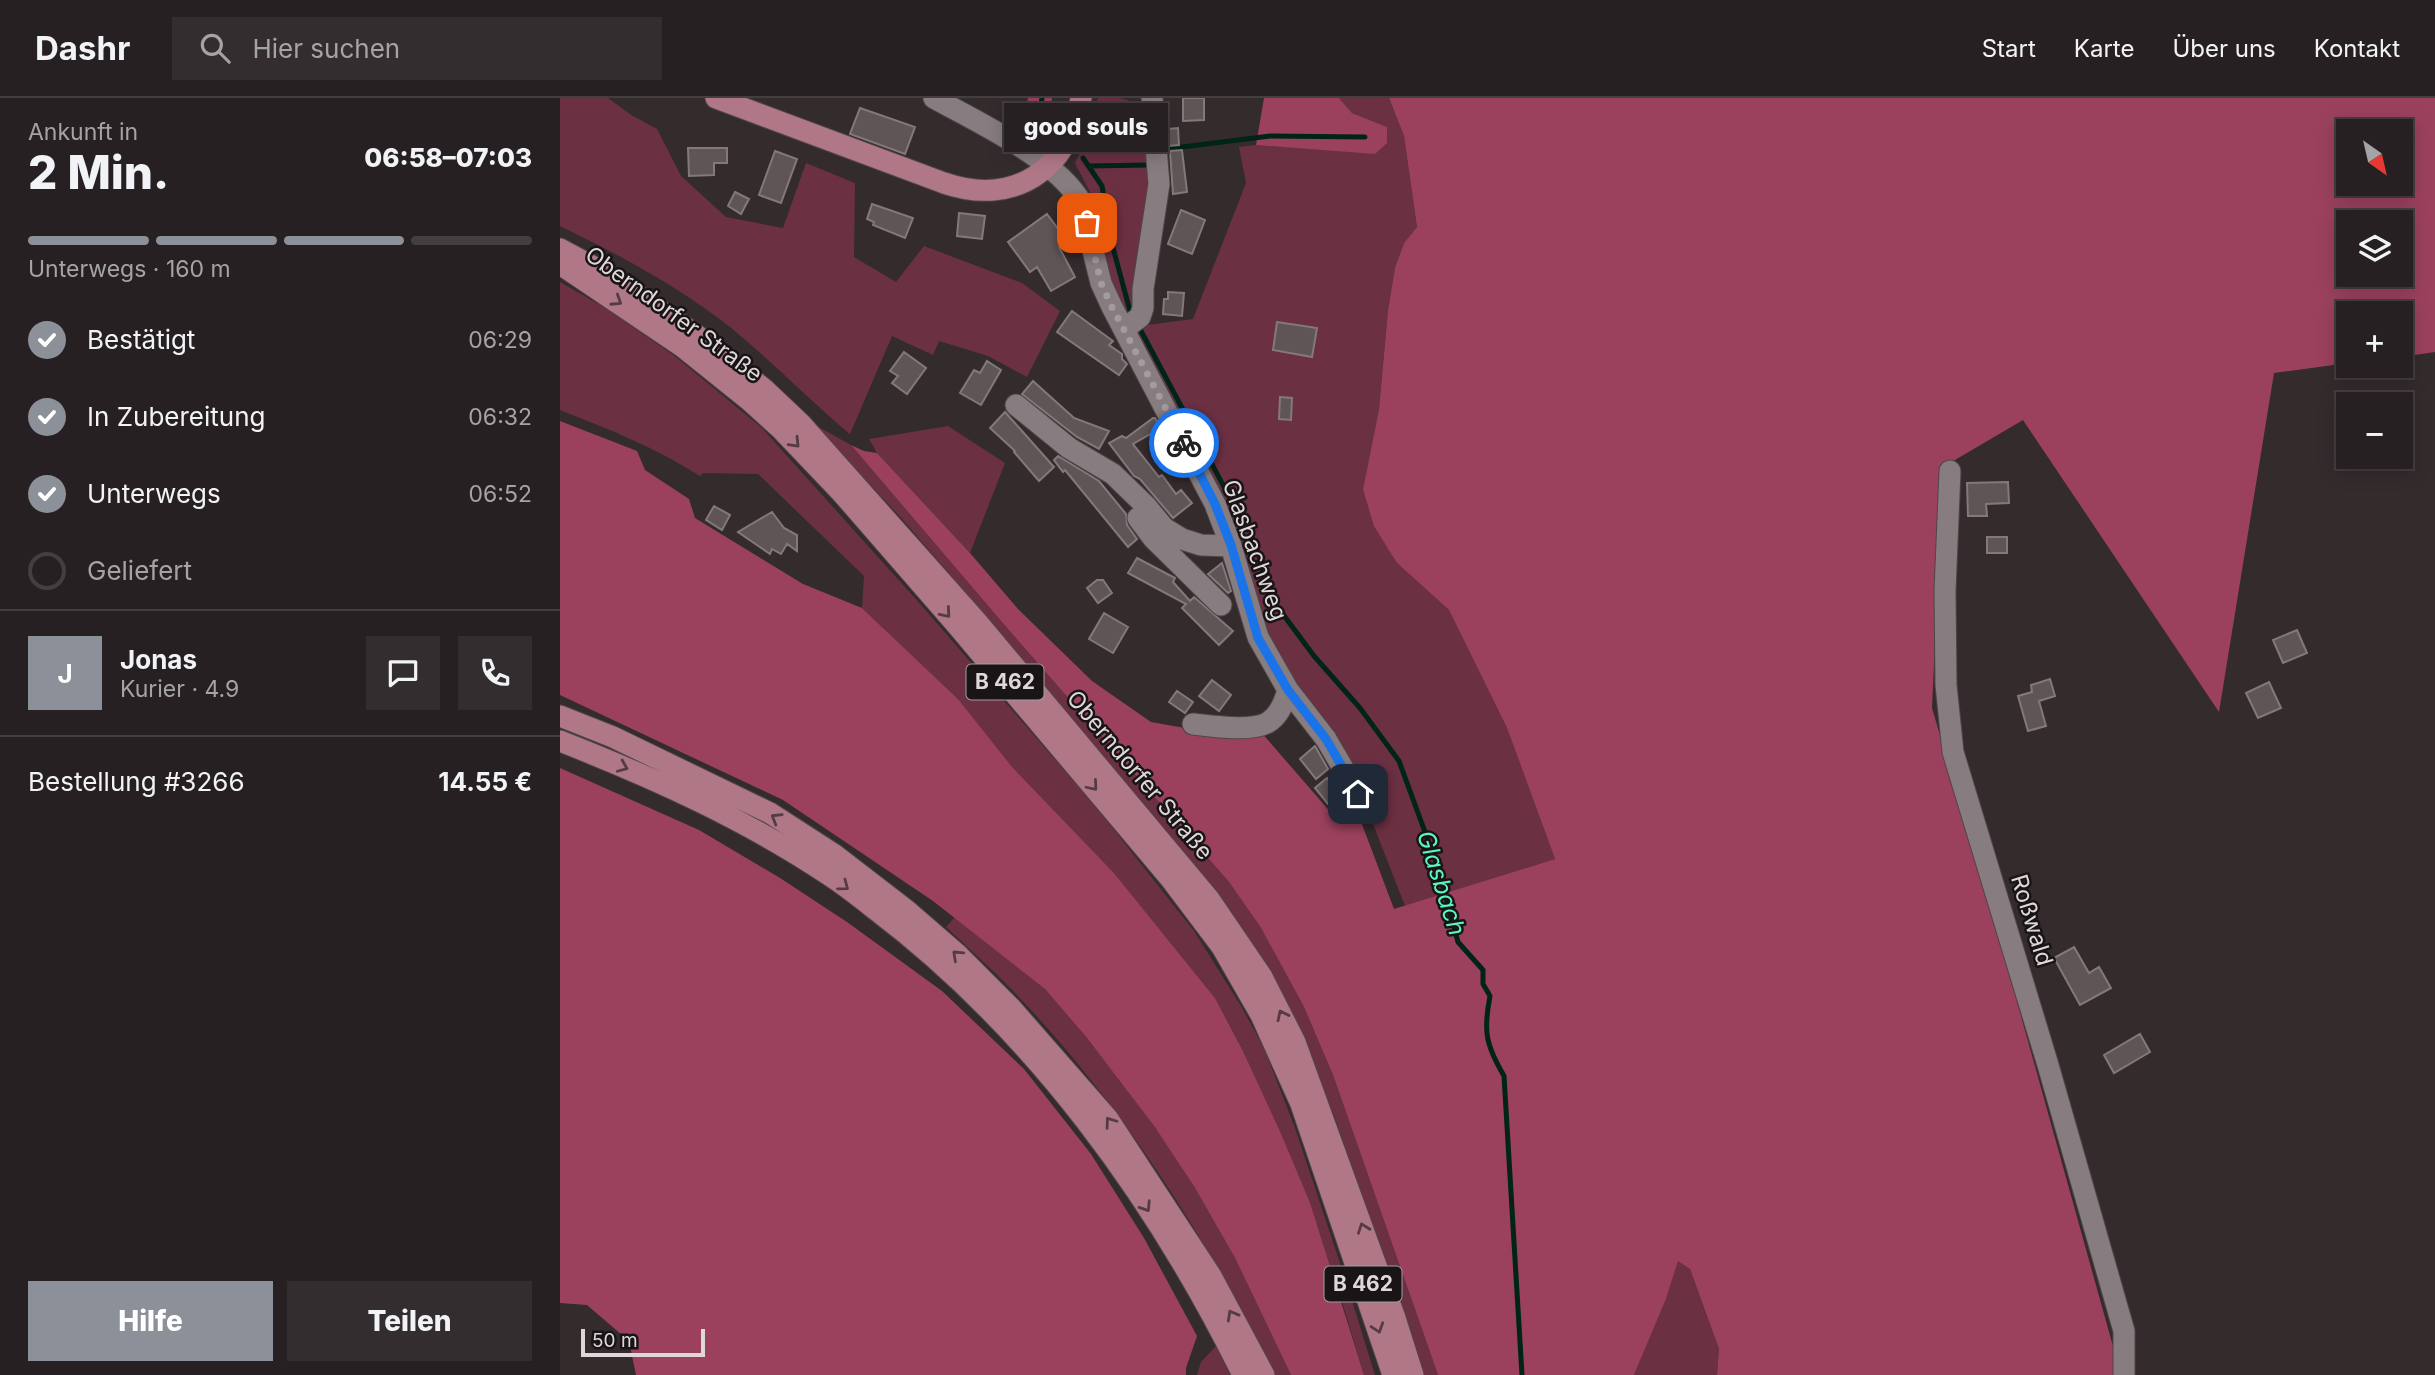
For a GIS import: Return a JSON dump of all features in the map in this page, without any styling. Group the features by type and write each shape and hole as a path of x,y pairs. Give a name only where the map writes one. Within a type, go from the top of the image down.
{"main road":[{"path":"716,98 808,131 874,159 967,190 988,192 1012,189 1035,177 1047,166 1070,131 1081,98"},
{"name":"Oberndorfer Straße","path":"560,248 603,272 695,334 764,389 801,424 986,633 1209,899 1262,976 1295,1042 1413,1375"},
{"name":"Oberndorfer Straße","path":"560,264 683,347 750,400 781,429 842,493 956,624 1170,878 1222,947 1262,1015 1301,1104 1393,1375"},
{"path":"560,716 613,737 769,813 835,855 905,909 957,954 1011,1008 1108,1119 1211,1276 1264,1375"},
{"path":"560,741 683,792 761,832 831,876 898,927 950,972 1008,1030 1053,1081 1127,1177 1194,1283 1244,1375"}],"street":[{"name":"Glasbachweg","path":"934,98 1006,138 1047,166 1066,180 1081,202 1101,283 1215,504 1231,545 1258,638 1288,690 1326,739 1358,794"},
{"path":"1124,329 1140,317 1143,308 1143,289 1159,184 1152,98"},
{"path":"1016,405 1082,457 1113,474 1164,528 1182,539 1201,545 1231,545"},
{"name":"Roßwald","path":"1950,471 1945,591 1946,685 1953,752 2048,1065 2124,1331 2123,1375"},
{"path":"1127,487 1123,493 1124,498 1153,538 1222,605"},
{"path":"1193,724 1259,726 1266,723 1284,704 1288,690"}],"shaded area":[{"path":"560,98 608,98 657,129 681,176 726,217 783,228 806,163 855,183 854,257 896,282 924,246 1022,283 1060,311 1027,377 988,356 939,341 933,355 892,336 850,434 746,340 710,312 648,272 560,226"},
{"path":"1028,98 1052,98 1051,129 1036,144 1021,135"},
{"path":"1098,98 1120,98 1147,106 1154,183 1137,305 1127,315 1115,293 1099,236 1096,204 1075,163 1086,141"},
{"path":"1264,98 1339,98 1352,113 1387,127 1387,143 1375,154 1256,145"},
{"path":"1339,98 1389,98 1404,136 1417,227 1404,243 1395,269 1388,310 1379,409 1363,489 1397,563 1449,610 1507,728 1555,859 1405,906 1352,770 1287,674 1256,609 1247,551 1133,335 1147,325 1193,319 1246,183 1239,147 1256,145 1375,153 1387,127 1352,113"},
{"path":"1389,98 2435,98 2435,352 2413,355 2413,301 2336,301 2336,365 2274,373 2219,712 2023,420 1943,467 1932,708 1992,912 2121,1375 1717,1375 1719,1349 1690,1269 1678,1261 1666,1299 1634,1375 1438,1375 1333,1075 1304,1007 1261,928 1229,882 851,445 877,453 1018,609 1092,681 1151,722 1213,733 1261,732 1339,822 1357,811 1394,909 1555,859 1507,728 1449,610 1397,563 1374,526 1363,489 1379,409 1388,310 1395,268 1404,243 1417,227 1404,136"},
{"path":"560,282 607,309 676,357 762,428 922,606 1096,807 1194,931 1264,1048 1295,1128 1375,1375 1364,1375 1343,1305 1279,1129 1215,998 1114,873 1011,767 958,699 862,608 864,576 758,474 703,473 700,476 649,448 560,410"},
{"path":"560,421 637,451 645,470 689,499 695,518 803,584 862,608 958,699 1012,767 1114,873 1215,998 1243,1051 1310,1203 1364,1375 1291,1375 1235,1258 1195,1188 1155,1127 1087,1038 1045,989 933,901 783,800 560,695"},
{"path":"815,425 851,445 1229,882 1261,928 1304,1007 1333,1075 1438,1375 1422,1375 1334,1115 1288,1009 993,625 904,521"},
{"path":"948,426 1005,463 970,553 877,453 869,439"},
{"path":"560,768 699,830 780,878 847,922 942,991 1024,1069 1091,1154 1144,1238 1197,1336 1186,1375 636,1375 629,1341 587,1305 560,1303"},
{"path":"955,917 1045,989 1156,1127 1235,1258 1291,1375 1275,1375 1190,1222 1124,1124 1089,1077 1051,1033 1004,982 946,927"},
{"path":"1678,1260 1690,1269 1719,1349 1717,1375 1634,1375 1666,1299"},
{"path":"1216,1346 1230,1375 1197,1375 1201,1362"}],"building":[{"path":"1183,98 1204,98 1204,120 1183,121"},
{"path":"860,108 915,127 905,154 850,134"},
{"path":"1178,128 1179,145 1169,146 1168,129"},
{"path":"688,148 727,148 727,163 714,163 714,175 689,176"},
{"path":"1182,150 1187,192 1173,194 1170,151"},
{"path":"775,151 797,159 781,203 759,195"},
{"path":"735,192 749,199 741,214 728,206"},
{"path":"872,204 913,218 905,238 873,225 874,222 867,219"},
{"path":"1181,210 1205,220 1192,254 1168,244"},
{"path":"959,213 985,216 982,239 957,236"},
{"path":"1047,214 1067,241 1059,247 1075,277 1051,291 1037,267 1030,272 1008,242"},
{"path":"1168,292 1184,293 1182,316 1163,314 1164,299 1168,299"},
{"path":"1072,311 1113,341 1109,345 1122,354 1122,359 1127,364 1119,375 1057,332"},
{"path":"1277,322 1317,328 1312,357 1273,350"},
{"path":"904,352 926,368 907,394 892,383 898,376 890,371"},
{"path":"987,361 1001,370 981,405 960,393 974,370 980,373"},
{"path":"1033,381 1074,418 1109,431 1099,449 1077,437 1022,394"},
{"path":"1280,397 1292,398 1291,420 1279,419"},
{"path":"1005,412 1054,467 1039,481 1015,451 990,428"},
{"path":"1153,418 1161,428 1133,444 1176,494 1181,490 1192,503 1173,518 1140,479 1134,476 1109,443 1122,436 1126,438"},
{"path":"1058,456 1099,481 1126,514 1127,525 1137,539 1128,547 1065,470 1063,472 1054,460"},
{"path":"2008,482 2009,503 1986,504 1987,516 1968,516 1967,483"},
{"path":"714,506 730,515 722,530 706,520"},
{"path":"772,512 784,528 797,535 797,551 787,544 781,554 772,549 770,554 738,532"},
{"path":"1987,537 2007,537 2007,553 1987,553"},
{"path":"1137,558 1175,578 1173,582 1190,601 1194,597 1233,631 1219,645 1182,608 1186,604 1128,573"},
{"path":"1222,563 1231,591 1228,593 1208,574"},
{"path":"1097,580 1103,580 1112,593 1098,603 1087,588"},
{"path":"1104,613 1128,627 1113,653 1089,639"},
{"path":"2297,630 2307,653 2283,663 2273,640"},
{"path":"2050,679 2055,696 2039,701 2046,726 2028,731 2018,696 2032,692 2031,685"},
{"path":"1212,680 1231,695 1219,711 1199,696"},
{"path":"2269,682 2281,708 2258,718 2246,693"},
{"path":"1177,691 1193,702 1185,713 1169,702"},
{"path":"1315,746 1328,769 1316,779 1300,759"},
{"path":"1327,778 1351,811 1340,819 1315,788"},
{"path":"2074,947 2089,973 2099,967 2111,988 2080,1005 2054,958"},
{"path":"2140,1034 2150,1052 2114,1073 2104,1055"}],"waterway":[{"name":"Glasbach","path":"1042,98 1040,111 1045,126"},
{"path":"1166,149 1270,136 1365,137"},
{"name":"Glasbach","path":"1083,158 1102,186 1112,244 1130,311"},
{"path":"1090,166 1148,165"},
{"name":"Glasbach","path":"1140,329 1247,530"},
{"name":"Glasbach","path":"1258,551 1268,594 1399,761 1436,862 1458,942 1483,970 1483,984 1490,996 1488,1038 1504,1076 1522,1375"}],"way so far":[{"path":"1087,223 1101,283 1184,443"}],"place":[{"name":"good souls","path":"1087,223"}],"route":[{"path":"1184,443 1215,504 1231,545 1258,638 1288,690 1326,739 1358,794"}]}
